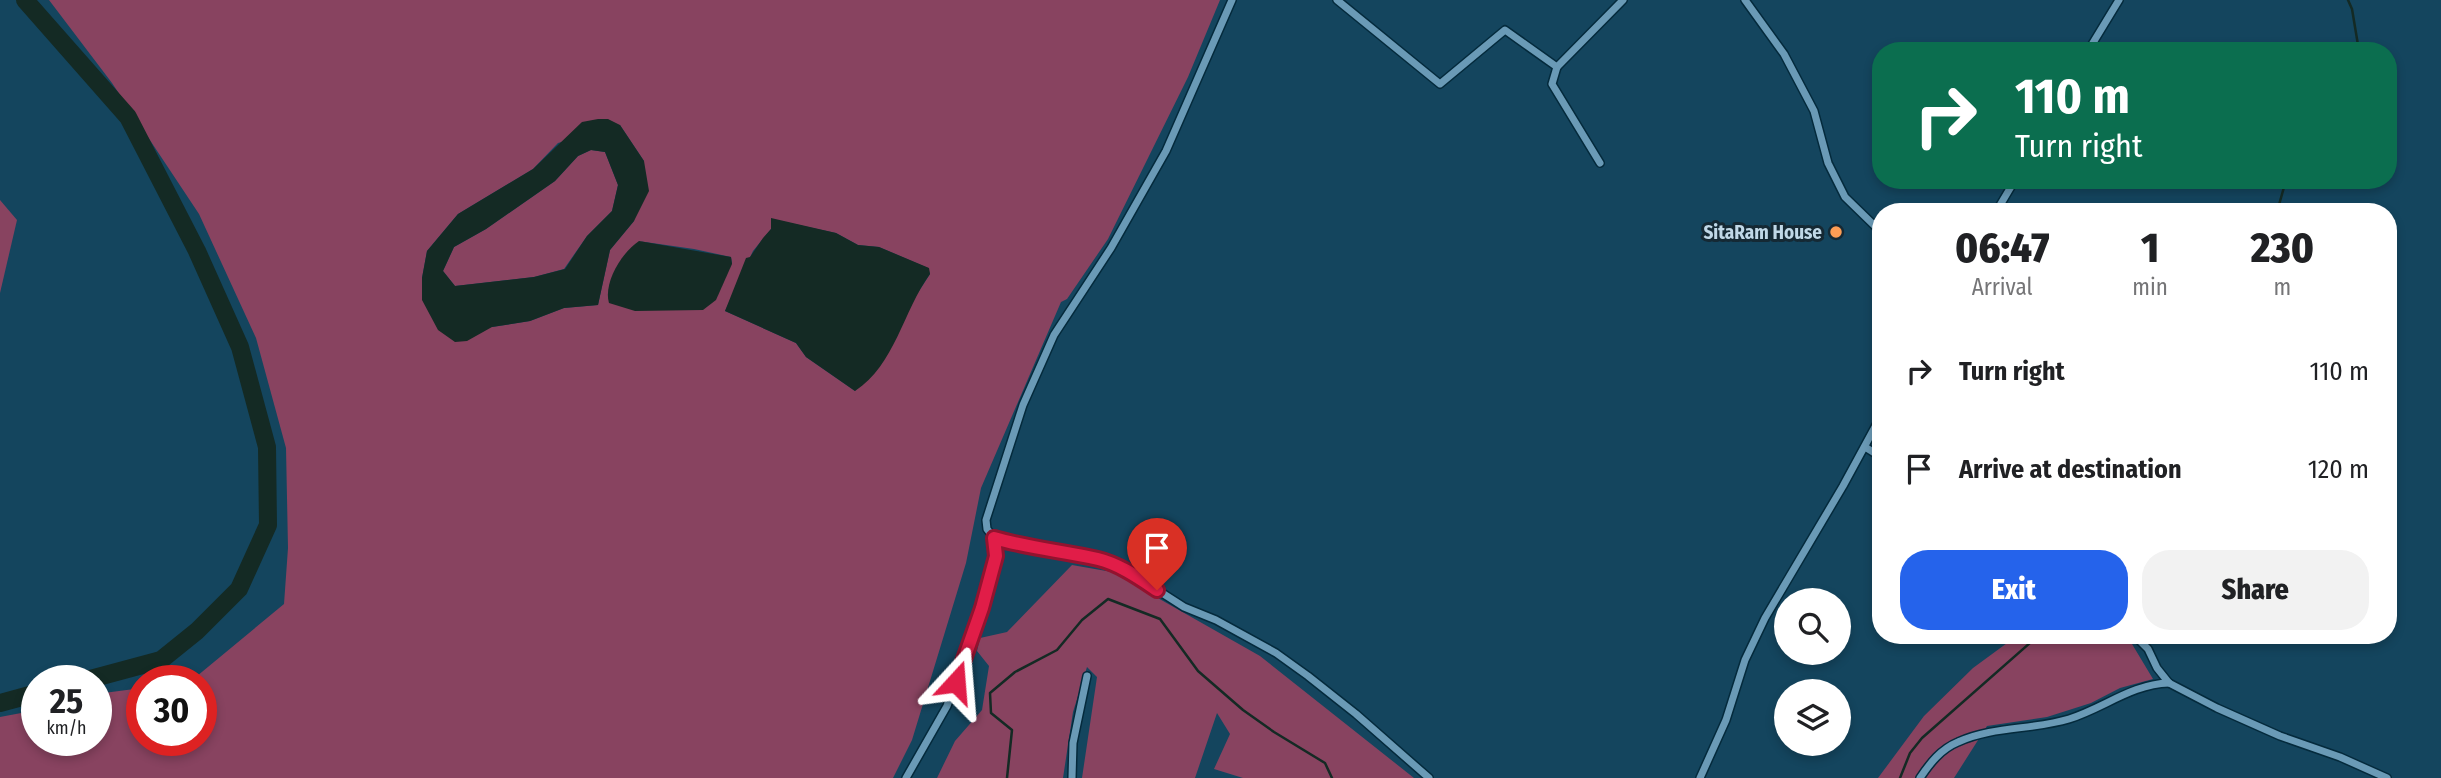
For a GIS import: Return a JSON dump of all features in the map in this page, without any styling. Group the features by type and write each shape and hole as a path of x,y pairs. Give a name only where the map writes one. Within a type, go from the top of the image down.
{"street":[{"path":"906,778 947,706 982,608 996,556 994,538 987,529 986,520 1033,381 1054,335 1111,248 1166,151 1232,0"},
{"path":"1337,0 1440,84 1505,30 1557,67"},
{"path":"1600,163 1552,83 1557,67 1623,0"},
{"path":"1745,0 1784,54 1814,111 1828,163 1845,197 1872,223"},
{"path":"2093,42 2119,0"},
{"path":"1700,778 1723,729 1745,660 1765,618 1872,433"},
{"path":"1865,447 1872,451"},
{"path":"994,538 1046,551 1100,559 1131,573 1184,607 1216,620 1276,653 1356,714 1429,778"},
{"path":"2143,644 2169,683"},
{"path":"1072,778 1073,743 1087,676"},
{"path":"1920,778 1932,759 1956,742 1989,732 2069,719 2152,683 2169,683 2268,730 2387,778"}],"shaded area":[{"path":"49,0 1220,0 1188,77 1108,239 1067,299 1061,302 981,488 966,563 912,740 893,778 0,778 0,717 21,713 21,756 112,756 112,692 126,690 126,756 217,756 217,665 210,665 284,604 288,548 286,448 256,338 199,214 112,83","holes":["620,125 644,161 634,221 610,250 598,305 564,308 530,321 492,327 422,278 427,251 458,214 533,169 558,143","771,219 836,233 858,245 879,247 928,268 930,274 855,391 806,357 796,343 725,311 753,251 771,229","638,241 731,257 732,264"]},
{"path":"608,119 620,125 644,161 649,191 634,221 610,250 598,305 564,308 530,321 492,327 467,341 455,342 438,330 422,300 422,278 427,251 458,214 533,169 582,122","holes":["591,150 605,152 618,185 612,211 587,236 565,269 534,277 455,286 443,271 454,247 486,229 555,181 578,156"]},
{"path":"591,150 605,152 618,185 612,211 587,236 564,269 534,277 455,286 443,271 454,247 486,229 555,181 578,156"},
{"path":"0,200 17,220 0,293"},
{"path":"771,218 836,233 858,245 879,247 929,268 930,274 880,367 855,391 806,357 796,343 725,311 746,258 750,257 771,229"},
{"path":"639,241 731,257 732,264 716,300 703,310 635,311 609,303 611,277 620,260"},
{"path":"1072,565 1112,572 1260,656 1414,778 1243,778 1214,769 1230,734 1217,713 1195,778 1082,778 1097,677 1087,667 1073,712 1063,778 937,778 955,741 982,710 989,666 977,651 980,638 1007,632"},
{"path":"2006,644 2132,644 2153,679 2120,688 2091,703 2047,717 1987,726 1954,778 1878,778 1924,716 1973,668"}],"waterway":[{"path":"25,0 128,117 197,251 240,347 267,447 268,525 239,589 197,631 161,660 112,673"},
{"path":"2348,0 2358,42"},
{"path":"2280,203 2283,189"},
{"path":"1007,778 1012,730 991,713 990,693 1015,672 1057,650 1082,620 1108,599 1160,619 1198,671 1243,710 1325,763 1332,778"},
{"path":"1900,778 1910,753 1922,738 2029,644"},
{"path":"0,703 21,697"}],"place":[{"name":"SitaRam House","path":"1836,232"}],"route":[{"path":"956,682 982,608 996,556 994,538 1046,551 1100,559 1131,573 1157,590"}]}
